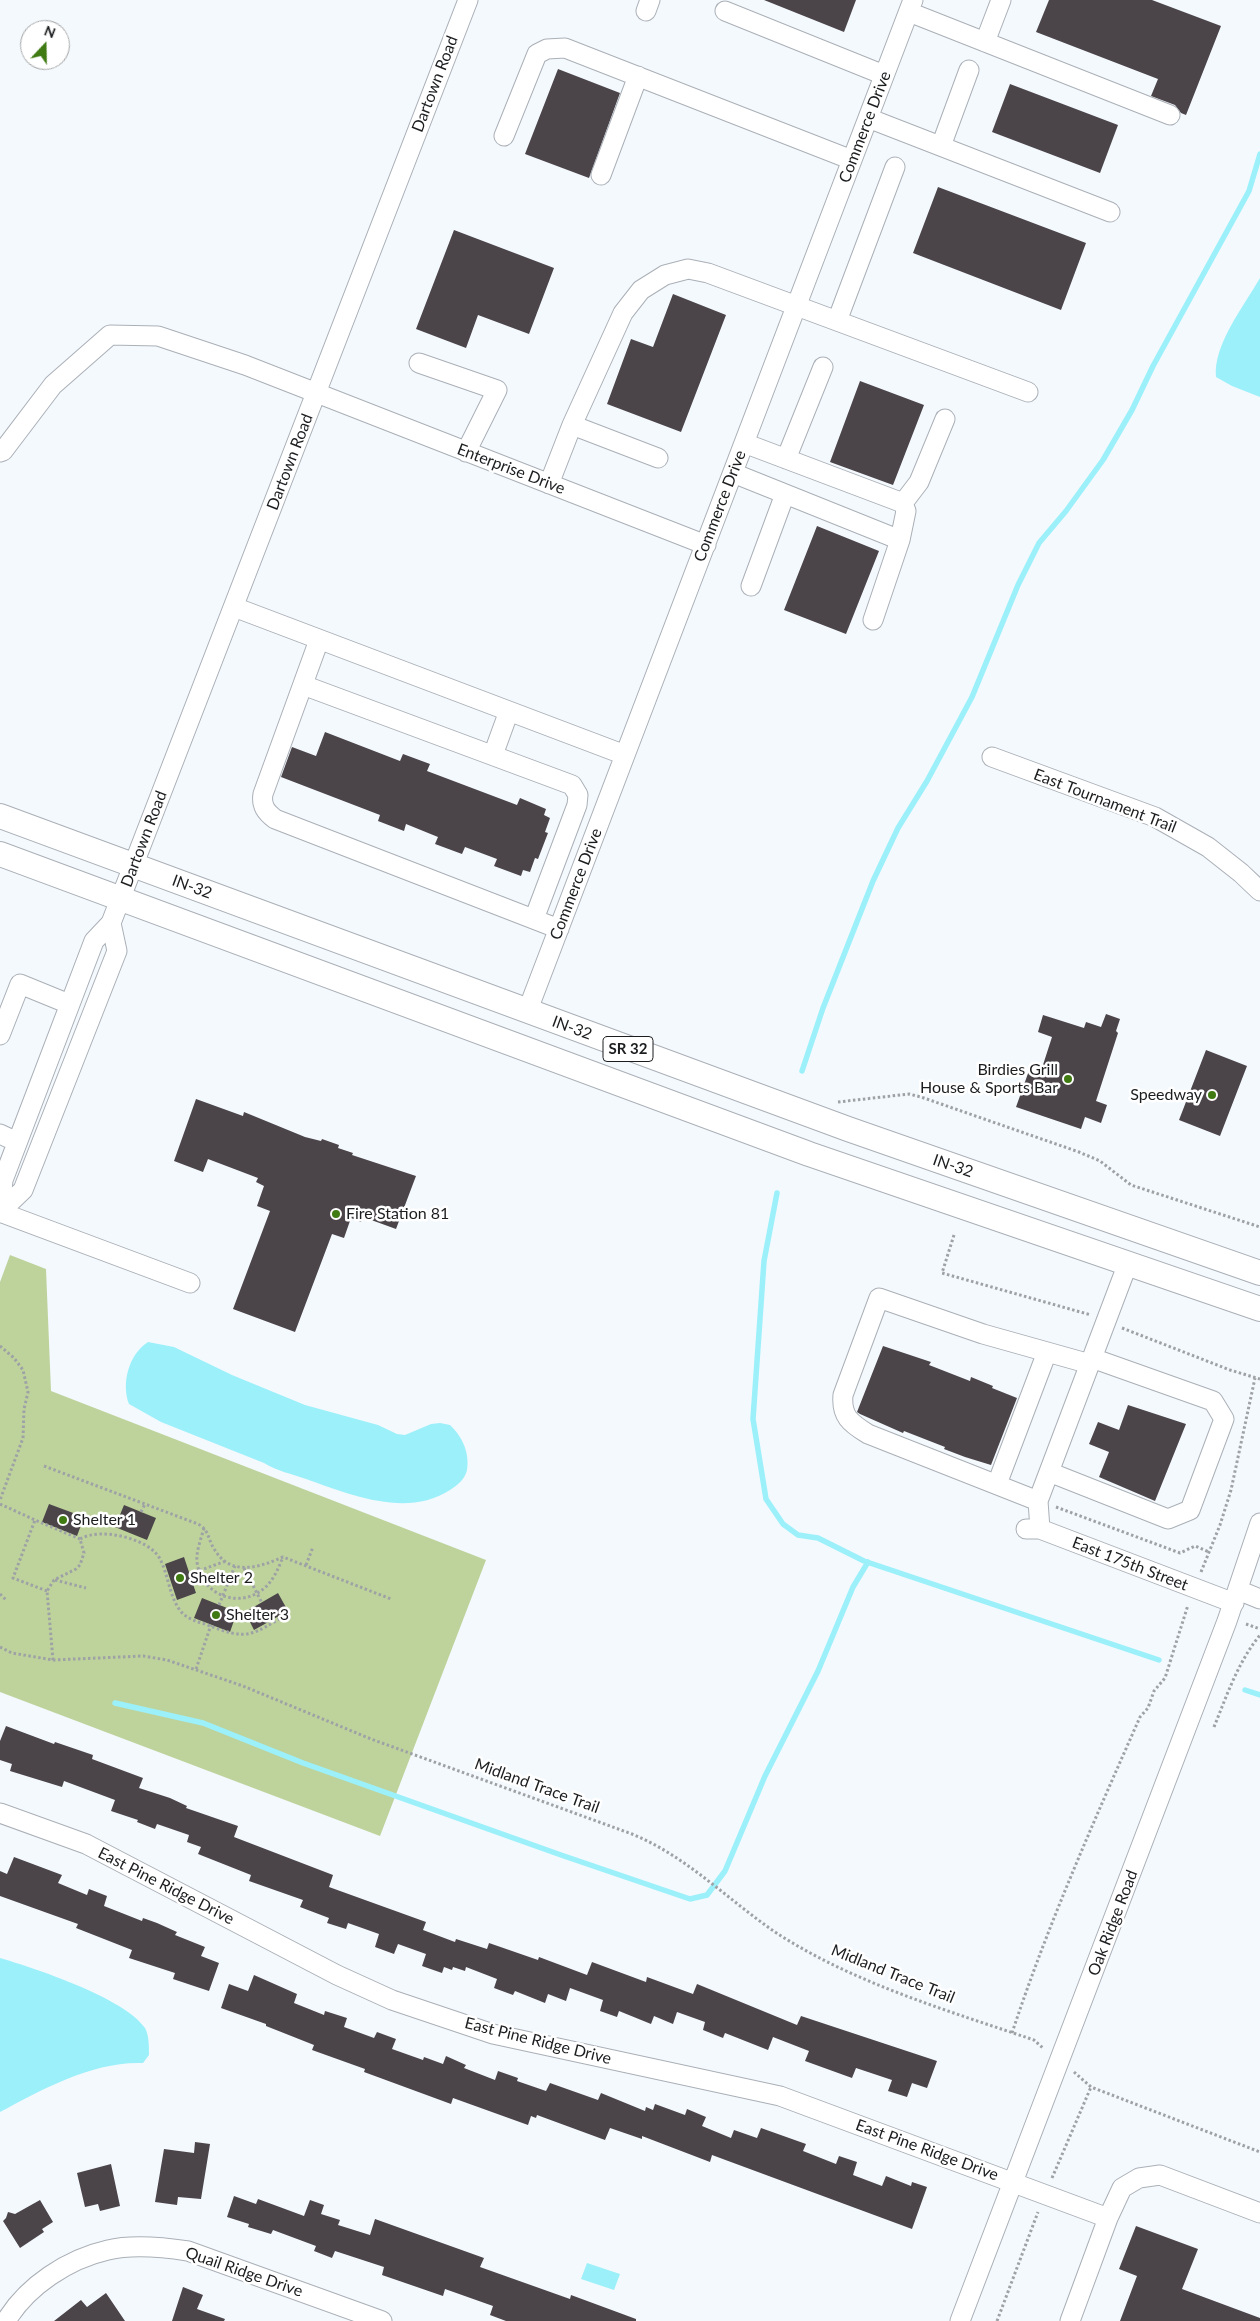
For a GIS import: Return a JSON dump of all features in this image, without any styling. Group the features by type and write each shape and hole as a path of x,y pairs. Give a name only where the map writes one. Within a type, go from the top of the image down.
{"main road":[{"name":"IN-32","path":"0,816 848,1129 1260,1272"},
{"name":"SR 32","path":"0,854 809,1154 1260,1309"}],"street":[{"name":"Dartown Road","path":"0,1212 3,1180 94,941 112,923 468,0"},
{"path":"985,42 1001,0"},
{"path":"911,6 985,42 1170,115"},
{"name":"Commerce Drive","path":"527,1012 911,6"},
{"path":"725,11 884,75"},
{"path":"504,136 537,54 547,49 564,48 852,160"},
{"path":"941,146 969,70"},
{"path":"601,175 638,76"},
{"path":"868,118 1110,212"},
{"path":"837,321 895,167"},
{"path":"549,484 572,425 623,313 641,290 665,275 688,269 708,273 1028,392"},
{"name":"Enterprise Drive","path":"0,452 53,385 110,335 158,336 245,366 706,545"},
{"path":"419,363 498,390 466,452"},
{"path":"786,459 823,367"},
{"path":"903,503 919,482 945,419"},
{"path":"572,425 658,458"},
{"path":"744,443 903,503 906,511 900,540 873,620"},
{"path":"733,473 900,540"},
{"path":"751,586 785,494"},
{"path":"234,607 625,756"},
{"path":"319,640 263,794 263,804 268,814 275,819 559,929"},
{"path":"303,686 572,785 578,795 577,805 534,919"},
{"path":"493,755 509,711"},
{"name":"East Tournament Trail","path":"992,757 1155,817 1208,847 1260,891"},
{"path":"112,923 117,951 94,1013 23,1190 0,1212 190,1282"},
{"path":"0,1035 20,984 70,1004"},
{"path":"0,1134 17,1142"},
{"path":"1049,1472 1168,1519 1190,1510 1224,1419 1213,1401 1091,1361 1047,1352 983,1334 879,1298 843,1395 842,1406 854,1426 868,1434 1038,1501 1091,1361 1106,1321 1128,1263"},
{"path":"997,1484 1047,1352"},
{"name":"East 175th Street","path":"1038,1501 1033,1529 1195,1588 1260,1599"},
{"name":"Oak Ridge Road","path":"960,2321 1236,1596 1260,1522"},
{"name":"East Pine Ridge Drive","path":"0,1813 86,1844 337,1975 392,2000 493,2034 780,2096 1108,2218"},
{"path":"1070,2321 1108,2218 1122,2188 1139,2178 1160,2175 1260,2213"},
{"name":"Quail Ridge Drive","path":"6,2321 41,2282 60,2270 108,2250 158,2247 188,2251 382,2321"}],"path":[{"path":"830,1104 908,1094 921,1097 1079,1152 1100,1161 1131,1185 1260,1227"},
{"path":"954,1234 942,1273 1086,1313 1157,1342 1260,1379"},
{"path":"0,1346 14,1358 23,1370 28,1392 24,1409 23,1438 0,1502 35,1520 80,1539"},
{"path":"1012,2033 1035,1963 1070,1874 1140,1716 1148,1708 1154,1691 1165,1678 1178,1634 1231,1490 1255,1378"},
{"path":"44,1466 204,1527 214,1548 226,1561 235,1566 244,1568 264,1566 283,1557 391,1599"},
{"path":"1038,1501 1180,1553 1195,1546 1209,1552"},
{"path":"142,1512 145,1504"},
{"path":"35,1520 13,1578 47,1591"},
{"path":"204,1527 197,1553 200,1571 206,1585 223,1596 238,1599 257,1593 270,1582 283,1557"},
{"path":"80,1539 88,1534 116,1534 131,1539 159,1556 170,1582 175,1603 183,1614 211,1626 244,1636 290,1613"},
{"path":"131,1539 133,1534"},
{"path":"53,1660 47,1591 55,1580 69,1574 80,1564 84,1553 80,1539"},
{"path":"306,1565 313,1547"},
{"path":"190,1574 226,1561"},
{"path":"220,1605 235,1566"},
{"path":"244,1568 262,1602"},
{"path":"55,1580 86,1588"},
{"path":"0,1594 6,1600"},
{"path":"196,1669 211,1626"},
{"path":"1214,1727 1236,1673 1250,1646 1260,1635"},
{"name":"Midland Trace Trail","path":"0,1647 34,1658 53,1660 143,1656 196,1669 243,1686 371,1739 654,1842 775,1932 835,1965 904,1996 1034,2040"},
{"path":"1075,2073 1091,2087 1260,2152"}],"green space":[{"path":"10,1255 46,1269 51,1391 486,1560 380,1836 0,1692 0,1282"}],"water":[{"path":"1260,278 1260,397 1232,386 1216,377 1216,365 1224,339"},
{"path":"148,1342 174,1347 232,1375 305,1405 378,1425 397,1434 405,1435 431,1424 450,1425 458,1434 466,1451 468,1464 466,1473 456,1486 433,1498 416,1502 397,1503 379,1501 360,1497 279,1470 161,1422 129,1404 127,1396 126,1378 128,1370 141,1347"},
{"path":"0,1958 56,1977 99,1995 119,2006 145,2028 148,2037 149,2055 143,2063 106,2067 69,2078 33,2094 0,2112"},
{"path":"587,2263 620,2274 614,2290 581,2279"}],"building":[{"path":"764,0 856,0 844,32"},
{"path":"1049,0 1152,0 1221,26 1186,115 1181,113 1175,105 1151,96 1158,79 1036,32"},
{"path":"558,69 620,93 589,178 525,154"},
{"path":"1010,84 1118,125 1100,173 992,132"},
{"path":"938,187 1086,243 1061,310 913,253"},
{"path":"454,230 554,268 529,334 478,315 466,348 416,329"},
{"path":"673,294 726,315 681,432 607,404 631,339 653,347"},
{"path":"860,381 924,405 893,485 830,462"},
{"path":"817,526 879,551 846,634 784,610"},
{"path":"325,732 400,761 403,754 430,764 427,771 517,805 520,798 546,809 544,815 550,818 545,832 548,833 538,859 535,858 530,872 523,870 521,876 494,866 497,859 465,847 462,854 435,844 438,837 406,824 404,831 378,821 380,815 281,777 292,747 316,756"},
{"path":"1106,1014 1120,1019 1116,1031 1118,1033 1096,1101 1107,1105 1101,1123 1085,1117 1081,1129 1016,1107 1031,1065 1042,1068 1052,1037 1038,1032 1043,1015 1084,1028 1086,1022 1101,1027"},
{"path":"1206,1050 1247,1066 1220,1136 1179,1120"},
{"name":"Fire Station 81","path":"196,1099 243,1116 244,1112 305,1137 321,1141 322,1139 339,1145 338,1148 353,1153 352,1155 416,1176 396,1229 363,1217 361,1222 351,1218 344,1238 332,1234 295,1332 233,1309 270,1211 257,1206 264,1186 256,1182 258,1178 208,1159 203,1172 174,1161"},
{"path":"883,1346 931,1362 929,1365 970,1381 971,1377 1017,1398 991,1465 944,1449 945,1447 904,1431 903,1433 857,1412"},
{"path":"1128,1405 1186,1424 1155,1501 1099,1477 1109,1452 1089,1444 1098,1422 1119,1430"},
{"name":"Shelter 1","path":"49,1504 84,1517 77,1536 42,1522"},
{"path":"124,1505 156,1518 147,1540 115,1527"},
{"name":"Shelter 2","path":"184,1557 196,1593 177,1600 165,1564"},
{"path":"278,1593 288,1611 254,1630 245,1612"},
{"name":"Shelter 3","path":"202,1598 237,1612 230,1632 194,1618"},
{"path":"6,1726 54,1744 55,1742 93,1755 92,1759 143,1778 139,1788 170,1798 187,1806 186,1808 238,1826 234,1837 333,1875 329,1887 426,1922 423,1930 455,1942 456,1939 487,1949 489,1943 538,1960 539,1957 587,1975 592,1962 646,1982 647,1977 693,1994 697,1984 797,2025 801,2016 937,2061 927,2088 912,2083 907,2097 888,2091 892,2080 856,2068 852,2078 805,2061 809,2051 773,2037 768,2050 725,2033 723,2038 703,2030 705,2022 677,2012 673,2024 654,2016 651,2024 619,2011 617,2017 600,2011 603,2000 570,1988 566,2001 548,1994 545,2003 515,1991 513,1995 494,1988 497,1979 466,1967 465,1971 453,1967 452,1970 444,1967 442,1973 422,1966 426,1954 398,1944 394,1954 375,1947 379,1934 348,1923 346,1929 327,1923 329,1918 300,1907 303,1900 249,1881 251,1875 198,1854 201,1847 187,1842 189,1835 157,1824 155,1829 137,1822 138,1820 111,1811 115,1800 64,1781 62,1787 10,1771 12,1764 0,1760 0,1741"},
{"path":"14,1857 62,1875 58,1883 87,1895 89,1889 107,1896 104,1906 142,1921 143,1918 157,1923 177,1932 175,1935 205,1947 201,1956 219,1963 209,1991 173,1979 175,1973 129,1958 132,1950 76,1928 78,1924 0,1896 0,1871 7,1874"},
{"path":"254,1975 297,1994 294,2003 324,2015 325,2011 347,2018 344,2027 374,2038 377,2032 396,2039 392,2049 423,2060 424,2057 443,2064 446,2056 466,2065 464,2068 495,2080 498,2071 518,2078 517,2081 546,2091 550,2083 598,2100 601,2093 645,2111 646,2107 653,2110 655,2104 685,2115 687,2109 706,2117 702,2126 731,2138 734,2130 757,2138 761,2128 806,2144 803,2151 836,2164 839,2156 857,2162 853,2175 882,2186 886,2176 911,2186 912,2182 927,2187 912,2229 712,2155 710,2162 642,2136 642,2139 610,2128 605,2140 537,2115 536,2118 531,2116 528,2125 453,2098 451,2104 364,2072 365,2069 312,2050 314,2045 266,2026 266,2024 221,2008 229,1984 248,1991"},
{"path":"195,2142 210,2144 201,2199 178,2197 177,2205 155,2202 164,2149 194,2153"},
{"path":"111,2164 120,2206 100,2211 98,2204 85,2207 77,2173"},
{"path":"234,2196 256,2204 258,2199 304,2216 310,2200 324,2205 321,2214 340,2220 338,2225 370,2235 375,2219 484,2258 480,2267 570,2299 571,2295 636,2319 636,2321 506,2321 490,2315 493,2306 445,2289 443,2296 382,2275 384,2267 335,2251 332,2258 314,2251 316,2246 273,2230 271,2234 248,2227 249,2224 227,2217"},
{"path":"40,2200 53,2222 42,2229 44,2232 20,2248 3,2221 8,2212 15,2214"},
{"path":"1136,2226 1198,2249 1182,2289 1260,2318 1260,2321 1120,2321 1137,2276 1119,2269"},
{"path":"183,2287 203,2295 197,2309 225,2319 224,2321 172,2321"},
{"path":"106,2293 125,2321 54,2321 81,2300 87,2307"}],"waterway":[{"path":"802,1071 823,1008 873,881 898,828 927,781 972,697 1018,585 1039,543 1066,511 1103,460 1132,410 1153,366 1249,191 1260,154"},
{"path":"777,1193 764,1261 753,1419 766,1499 783,1524 798,1535 818,1538 864,1561 1159,1660"},
{"path":"115,1703 203,1723 303,1763 690,1899 707,1895 725,1871 765,1776 818,1671 853,1587 868,1562"},
{"path":"1245,1690 1260,1695"}],"place":[{"name":"Birdies Grill House & Sports Bar","path":"1068,1079"},
{"name":"Speedway","path":"1212,1095"},
{"name":"Fire Station 81","path":"336,1214"},
{"name":"Shelter 1","path":"63,1520"},
{"name":"Shelter 2","path":"180,1578"},
{"name":"Shelter 3","path":"216,1615"}]}
